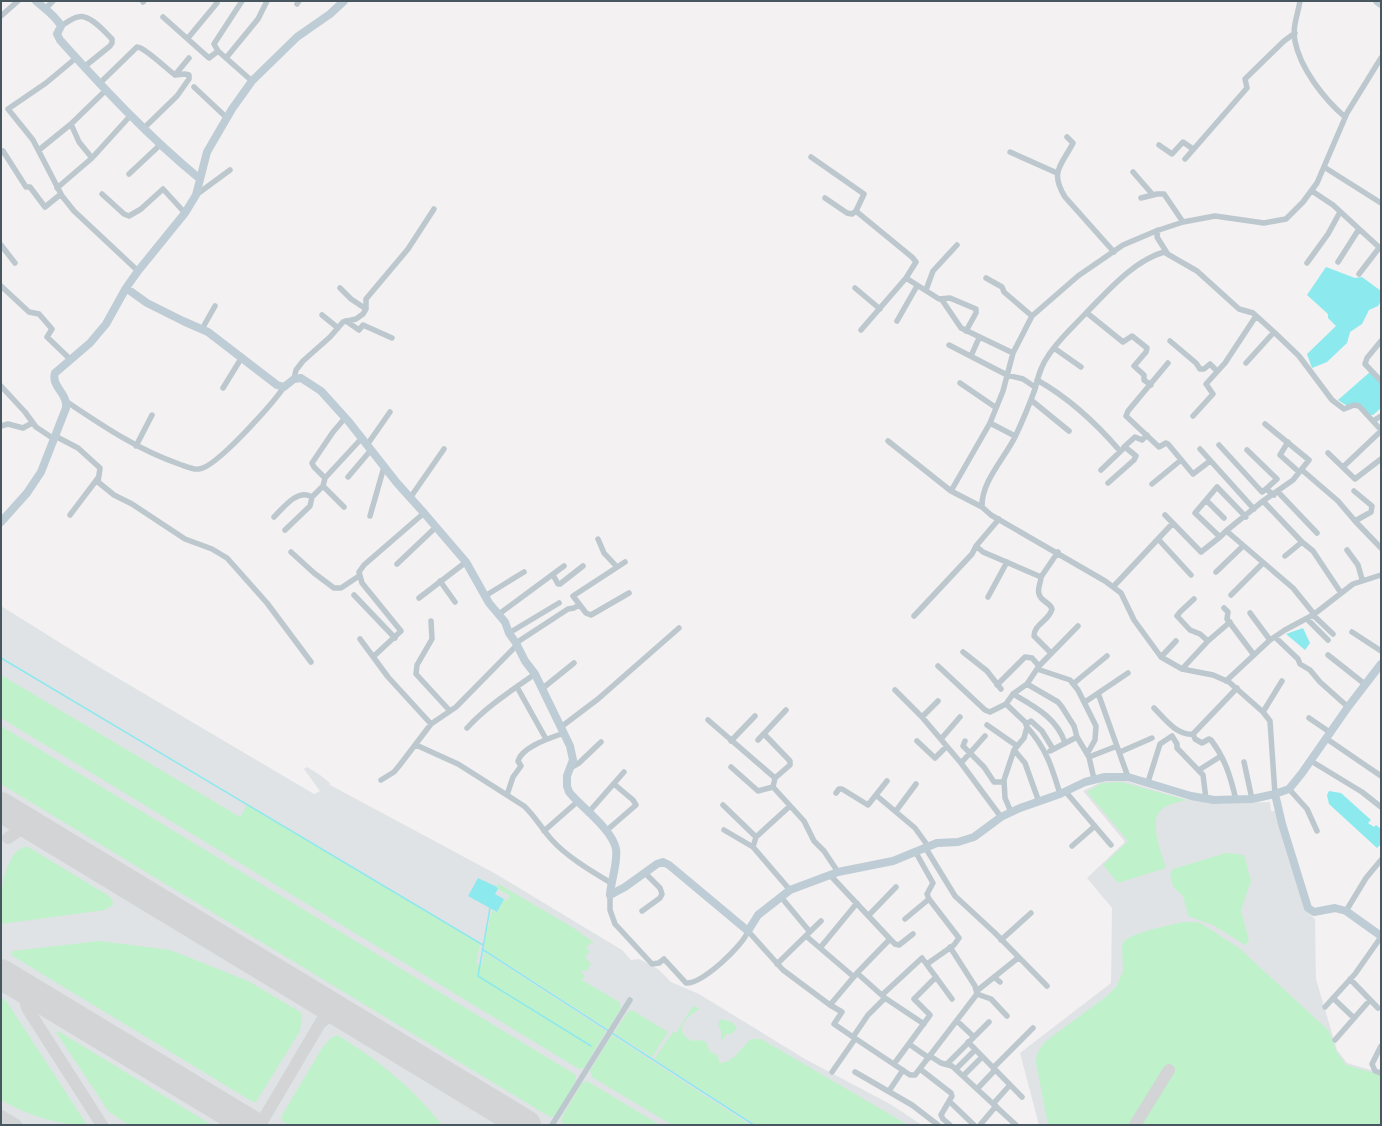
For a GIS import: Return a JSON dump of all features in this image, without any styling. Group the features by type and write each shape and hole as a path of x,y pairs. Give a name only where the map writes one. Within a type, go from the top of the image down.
{"street":[{"path":"1,16 18,1"},
{"path":"36,1 52,14 61,26"},
{"path":"45,9 53,1"},
{"path":"241,1 214,42 218,51 252,81"},
{"path":"226,58 258,19 267,1"},
{"path":"344,1 330,14 297,37 252,81 227,118 207,152 196,195 185,213 138,271 126,288 106,324 90,343 55,373 53,378 56,386 67,402 136,446 190,468 198,469 206,468 212,464 259,418 274,402 284,387 294,379 301,378 321,391 362,438 410,498 424,512 466,562 485,596 505,622 509,633 517,644 525,661 543,688 570,746 573,760 567,786 577,802 606,831 616,849 610,895 610,910 615,924 652,964 659,963 664,959 686,983 692,982 727,958 740,945 758,915 790,890 834,873 893,861 915,850 936,843 958,842 974,837 1001,817 1011,812 1063,793 1094,779 1104,777 1128,777 1206,799 1252,799 1289,789 1381,664"},
{"path":"1300,1 1295,40 1302,60 1320,92 1331,105 1345,117"},
{"path":"1377,1 1381,4"},
{"path":"188,38 216,3"},
{"path":"84,67 110,46 113,41 92,21 83,16 79,16 61,26 57,34 76,58 105,91 160,145 200,180"},
{"path":"163,17 209,58 213,57 218,51"},
{"path":"1185,159 1247,88 1248,86 1245,79 1284,41 1295,33"},
{"path":"99,84 137,47 144,49 160,64 175,75 189,75 189,79 177,96 144,128"},
{"path":"76,58 46,83 8,109 39,150 60,194 74,212 138,271"},
{"path":"175,75 189,58"},
{"path":"951,491 990,423 995,407 1003,391 1013,354 1032,316 1078,276 1124,245 1158,230 1183,222 1216,216 1264,222 1286,219 1312,191 1317,183 1345,117 1381,58"},
{"path":"194,87 227,118"},
{"path":"39,150 71,124 105,91"},
{"path":"57,188 92,158 131,115"},
{"path":"71,124 79,142 92,158"},
{"path":"1067,137 1073,143 1060,162 1057,173 1060,189 1065,197 1114,252"},
{"path":"1159,145 1172,154 1183,142 1193,149"},
{"path":"129,174 160,145"},
{"path":"1,153 3,151 26,186 30,187 45,207 60,194"},
{"path":"1010,152 1057,173"},
{"path":"811,157 864,193 864,196 856,211 852,214 847,213 825,198"},
{"path":"1324,167 1381,203"},
{"path":"196,195 230,170"},
{"path":"1133,172 1153,195"},
{"path":"102,194 124,214 129,216 141,209 163,189 185,213"},
{"path":"1312,191 1340,212 1380,249 1359,274"},
{"path":"1141,198 1164,194 1183,222"},
{"path":"294,379 296,370 300,364 338,328 346,321 361,317 366,309 366,298 408,249 434,209"},
{"path":"856,211 915,259 915,265 906,278 861,330"},
{"path":"1307,263 1328,234 1340,212"},
{"path":"1338,262 1359,229"},
{"path":"1158,230 1157,237 1164,250 1197,271 1239,309 1253,313 1299,356 1332,400 1344,410 1354,405 1360,406 1374,421 1381,430 1343,467"},
{"path":"1,245 15,263"},
{"path":"926,290 933,271 957,245"},
{"path":"982,507 981,498 990,478 1015,436 1048,356 1101,297 1136,266 1156,254 1164,252 1169,254"},
{"path":"906,278 942,300 957,323 966,331 1013,354"},
{"path":"986,278 1002,287 1004,292 1032,316"},
{"path":"1,286 29,312 37,313 48,322 52,329 47,337 71,360"},
{"path":"897,321 917,286"},
{"path":"126,288 147,303 182,322 202,329 242,357 277,385 284,387"},
{"path":"340,288 351,299 366,309"},
{"path":"855,288 880,309"},
{"path":"942,300 950,298 976,310 966,331"},
{"path":"202,329 215,306"},
{"path":"1087,313 1123,342 1132,336 1146,346 1146,352 1134,366 1144,375 1144,380 1152,385"},
{"path":"322,315 338,328"},
{"path":"1193,416 1213,394 1206,384 1243,339 1256,316"},
{"path":"346,321 359,330 363,324 392,338"},
{"path":"1246,363 1274,332"},
{"path":"971,356 979,338"},
{"path":"1170,341 1200,369 1204,369 1210,364 1217,371"},
{"path":"1381,341 1367,358 1365,364 1381,381"},
{"path":"949,345 1007,375 1023,379 1035,387"},
{"path":"1054,348 1081,367"},
{"path":"223,388 242,357"},
{"path":"1168,363 1152,385 1126,414 1128,418 1159,447 1167,443 1193,474 1210,461"},
{"path":"1037,380 1052,389 1088,417 1122,449"},
{"path":"960,383 995,407"},
{"path":"1,386 40,431 78,448 100,468 98,478 70,515"},
{"path":"1031,400 1068,431"},
{"path":"1,522 41,472 67,402"},
{"path":"348,476 369,447 390,412"},
{"path":"136,446 152,415"},
{"path":"1374,421 1381,416"},
{"path":"326,478 314,467 312,463 329,437 345,418"},
{"path":"1,426 8,424 23,428 32,423"},
{"path":"990,423 1015,436"},
{"path":"1164,515 1201,552 1276,493 1301,471 1309,458 1265,424"},
{"path":"1102,470 1135,437 1142,440 1147,435"},
{"path":"285,530 310,506 312,497 323,486 326,478 362,438"},
{"path":"888,441 951,491 982,507 999,519 1058,552 1121,594 1134,620 1161,657 1182,669 1213,675 1226,681 1237,688 1263,712 1270,722 1272,732 1275,794 1282,824 1308,908 1314,912 1335,908 1346,911 1381,936 1350,980 1325,1007"},
{"path":"1288,442 1280,455 1338,501 1381,548"},
{"path":"1220,445 1262,492 1277,479 1247,450"},
{"path":"410,498 444,448"},
{"path":"1108,483 1136,458 1128,448 1122,449"},
{"path":"1200,449 1254,509"},
{"path":"1328,453 1355,479 1381,459"},
{"path":"1152,484 1181,460"},
{"path":"370,516 384,467"},
{"path":"98,478 100,484 114,495 132,504 185,539 212,549 227,558 268,603 311,662"},
{"path":"323,486 344,507"},
{"path":"1220,537 1195,513 1217,487 1246,516"},
{"path":"1266,489 1276,493 1317,532"},
{"path":"1354,491 1372,506 1371,512 1355,521"},
{"path":"274,517 301,494 308,494 312,497"},
{"path":"1206,500 1224,518"},
{"path":"1263,502 1302,542 1313,551 1341,593"},
{"path":"374,656 399,635 400,628 362,583 359,572 364,565 424,512"},
{"path":"914,616 972,554 976,546 999,519"},
{"path":"1113,588 1173,524"},
{"path":"397,564 436,527"},
{"path":"1226,532 1292,588 1314,615 1333,634"},
{"path":"598,539 604,553 617,567"},
{"path":"1159,540 1190,575"},
{"path":"1285,556 1302,542"},
{"path":"976,546 983,552 1041,577"},
{"path":"1216,572 1244,546"},
{"path":"1347,550 1358,565 1362,579"},
{"path":"292,552 314,573 334,588 341,588 359,576"},
{"path":"1051,653 1034,636 1035,629 1048,617 1052,609 1051,606 1039,596 1038,592 1041,577 1058,552"},
{"path":"419,598 466,562"},
{"path":"625,562 573,596 586,613 591,615 629,593"},
{"path":"988,597 1007,562"},
{"path":"1231,595 1263,563"},
{"path":"499,614 564,566"},
{"path":"553,575 558,584 560,584 583,566"},
{"path":"485,596 524,572"},
{"path":"1226,681 1273,639 1314,615 1353,584 1362,579 1381,575"},
{"path":"440,581 455,602"},
{"path":"354,595 395,638"},
{"path":"1194,599 1177,616 1190,630 1200,634 1208,641"},
{"path":"509,633 559,604"},
{"path":"380,780 394,772 431,724 450,711 517,644 568,609 579,605"},
{"path":"1224,608 1228,612 1226,617 1254,655"},
{"path":"1250,613 1273,639 1298,659 1300,664 1310,670 1320,682 1348,707"},
{"path":"1307,619 1328,640"},
{"path":"431,620 432,639 417,665 416,674 450,711"},
{"path":"1182,669 1208,641 1230,622"},
{"path":"938,666 985,710 990,712 1006,704 1013,694 1027,684 1038,667 1078,626"},
{"path":"507,795 513,777 521,766 518,761 519,757 526,749 546,740 562,730 679,628"},
{"path":"1352,632 1381,651"},
{"path":"360,640 374,656 388,677 431,724"},
{"path":"1161,657 1176,641"},
{"path":"963,652 987,671 999,687 1025,657 1032,658 1038,667 1065,678 1073,684 1085,702 1096,726 1095,740 1088,756"},
{"path":"1328,655 1366,685"},
{"path":"1073,684 1107,656"},
{"path":"543,688 574,663"},
{"path":"1085,702 1128,672"},
{"path":"467,728 480,714 535,674"},
{"path":"1263,712 1282,681"},
{"path":"1027,684 1058,702 1074,726 1077,737 1088,756 1094,779"},
{"path":"517,687 546,740"},
{"path":"1154,708 1174,728 1187,734 1193,734 1237,688"},
{"path":"895,690 922,717 941,739 946,747 961,763 1001,817"},
{"path":"1013,694 1050,718 1061,732 1065,743"},
{"path":"1098,694 1128,777"},
{"path":"922,717 938,701"},
{"path":"1006,704 1039,740 1046,752 1063,793 1111,845"},
{"path":"758,740 786,710"},
{"path":"731,741 755,716"},
{"path":"941,739 960,717"},
{"path":"1309,718 1329,736 1381,776"},
{"path":"708,720 775,778"},
{"path":"1011,812 1005,798 1003,782 1016,748 1024,738 1026,725 1031,721 1040,728 1053,749"},
{"path":"987,725 1016,748 1025,763 1038,802"},
{"path":"764,734 790,761 790,765 775,778 773,787"},
{"path":"1193,734 1195,739 1202,743 1209,739 1211,740 1227,769 1236,800"},
{"path":"961,763 985,736"},
{"path":"1148,782 1160,744 1170,736 1174,738 1177,748 1199,770 1205,782 1206,799"},
{"path":"1046,752 1077,737"},
{"path":"1120,752 1152,738"},
{"path":"917,741 935,758 946,747"},
{"path":"965,741 963,746 984,767 994,782 1003,782"},
{"path":"570,769 584,759 601,742"},
{"path":"416,744 458,764 507,795 533,814 544,831 563,851 611,883"},
{"path":"1088,756 1117,746"},
{"path":"1199,770 1221,756"},
{"path":"1311,761 1362,792 1381,807"},
{"path":"1244,762 1252,799"},
{"path":"731,767 758,791 773,787"},
{"path":"588,813 624,772"},
{"path":"836,793 842,789 867,805 870,805 887,781"},
{"path":"606,831 636,805 633,800 614,784"},
{"path":"896,811 916,784"},
{"path":"773,787 804,821 814,841 824,851 834,873 857,902 890,939 895,944 899,945 913,934"},
{"path":"1289,789 1307,810 1317,831"},
{"path":"877,796 915,828 927,846 955,896 1047,986"},
{"path":"544,831 577,802"},
{"path":"723,805 756,837"},
{"path":"754,847 756,837 790,806"},
{"path":"1072,846 1095,826"},
{"path":"724,830 754,847 790,890"},
{"path":"915,850 933,883 927,894 929,899 959,937 957,942 927,964"},
{"path":"1346,911 1363,882 1381,860"},
{"path":"610,895 645,873 659,862 669,865 748,931 777,964 830,1005 842,1012 834,1024 912,1076 930,1057 978,992 1018,958"},
{"path":"642,912 660,898 662,894 660,888 645,873"},
{"path":"870,916 896,886"},
{"path":"780,897 820,948 884,997 924,1024"},
{"path":"905,919 929,899"},
{"path":"820,948 857,902"},
{"path":"1001,940 1031,913"},
{"path":"777,964 821,921"},
{"path":"830,1005 855,975 890,939"},
{"path":"950,947 978,992 990,999 1007,1016"},
{"path":"832,1072 868,1015 919,959 923,959 952,999"},
{"path":"894,1064 930,1014 914,999 936,977"},
{"path":"994,977 1000,982"},
{"path":"1350,980 1378,1008"},
{"path":"1333,998 1354,1018"},
{"path":"552,1125 630,1000"},
{"path":"1335,1040 1370,1000"},
{"path":"957,1021 974,1037"},
{"path":"947,1064 989,1022"},
{"path":"977,1089 1033,1028"},
{"path":"968,1042 1022,1097"},
{"path":"909,1044 941,1063 947,1064 956,1069 1016,1125"},
{"path":"1381,1046 1372,1064 1374,1071 1381,1073"},
{"path":"956,1069 975,1050"},
{"path":"962,1076 982,1057"},
{"path":"920,1069 951,1092 952,1096 941,1115 950,1125"},
{"path":"889,1091 903,1070"},
{"path":"855,1072 889,1091 938,1125"},
{"path":"980,1125 1010,1085"},
{"path":"949,1102 974,1125"},
{"path":"1006,1125 1011,1120"}],"shaded area":[{"path":"1,606 99,667 314,794 320,791 304,769 307,767 320,775 330,783 330,785 496,874 622,950 631,960 639,959 658,969 671,982 699,994 805,1059 890,1104 922,1125 1,1125"},
{"path":"1119,779 1185,799 1218,804 1270,802 1271,811 1276,811 1306,911 1315,919 1316,979 1337,1050 1347,1063 1381,1073 1381,1125 1039,1125 1020,1053 1111,983 1112,908 1087,878 1125,842 1083,791 1103,781"}],"green space":[{"path":"1,675 240,817 247,805 480,944 476,963 482,966 484,952 606,1031 584,1068 579,1069 1,718"},
{"path":"1,726 576,1075 576,1081 555,1116 551,1117 545,1114 1,784"},
{"path":"1121,782 1187,800 1166,806 1157,815 1157,838 1166,868 1118,883 1103,865 1128,841 1087,792 1102,783"},
{"path":"23,847 28,847 109,896 112,899 113,905 105,910 1,924 3,881 6,870 15,853"},
{"path":"1226,853 1244,855 1251,881 1241,910 1249,941 1245,945 1213,925 1188,916 1183,896 1173,887 1170,874 1173,869"},
{"path":"497,883 572,927 593,942 586,948 590,951 585,957 591,964 586,972 583,970 581,973 585,976 582,980 619,1002 621,1008 608,1029 485,950 484,944 492,910 497,913 504,899 507,901 510,896 498,889"},
{"path":"1183,922 1196,922 1202,924 1239,948 1329,1031 1336,1051 1346,1065 1381,1075 1381,1125 1048,1125 1036,1063 1040,1048 1046,1041 1107,996 1116,987 1123,971 1122,946 1124,941 1132,936 1149,930"},
{"path":"99,941 170,950 248,981 300,1012 302,1016 300,1031 256,1102 253,1102 11,955 13,951"},
{"path":"1,997 7,1002 87,1125 76,1125 42,1118 32,1115 1,1100"},
{"path":"693,1006 700,1009 686,1020 682,1029 683,1034 693,1041 700,1040 706,1042 710,1052 718,1055 719,1063 734,1058 751,1039 761,1039 908,1125 756,1125 654,1059 673,1032 676,1033"},
{"path":"632,1010 668,1032 652,1057 614,1033 627,1013"},
{"path":"721,1019 732,1022 737,1028 733,1033 727,1034 721,1041 721,1031 718,1024"},
{"path":"58,1031 212,1125 129,1125 109,1112 56,1032"},
{"path":"337,1035 394,1075 418,1098 442,1125 289,1125 283,1122 281,1117 322,1048 331,1038"},
{"path":"612,1035 750,1125 672,1125 592,1077 590,1071"},
{"path":"587,1081 660,1125 564,1125 561,1121 562,1117 582,1083"}],"water":[{"path":"1326,267 1355,278 1362,277 1381,291 1381,301 1378,306 1369,310 1362,324 1350,332 1347,343 1327,362 1312,368 1307,354 1336,326 1328,318 1328,314 1307,295"},
{"path":"1370,372 1381,384 1381,408 1373,415 1366,415 1355,405 1349,407 1338,400"},
{"path":"1303,628 1310,643 1305,650 1286,634"},
{"path":"1329,791 1341,793 1371,820 1368,823 1374,827 1376,825 1381,829 1381,844 1377,848 1329,804 1327,795"},
{"path":"478,878 497,887 498,889 495,894 504,899 497,912 468,896"}],"waterway":[{"path":"1,658 483,945"},
{"path":"490,908 478,976 591,1046"},
{"path":"482,949 754,1125"}],"taxiway":[{"path":"8,838 21,829 40,830"},
{"path":"52,1004 36,999 29,1001 26,1004 27,1008 102,1125"},
{"path":"260,1125 325,1015 326,1006 322,1001"},
{"path":"322,1022 332,1014 343,1014"},
{"path":"1135,1125 1169,1070"},
{"path":"1,1116 16,1125"},
{"path":"239,1118 256,1122 265,1116"}],"runway":[{"path":"1,807 526,1125"},
{"path":"1,974 251,1125"}]}
